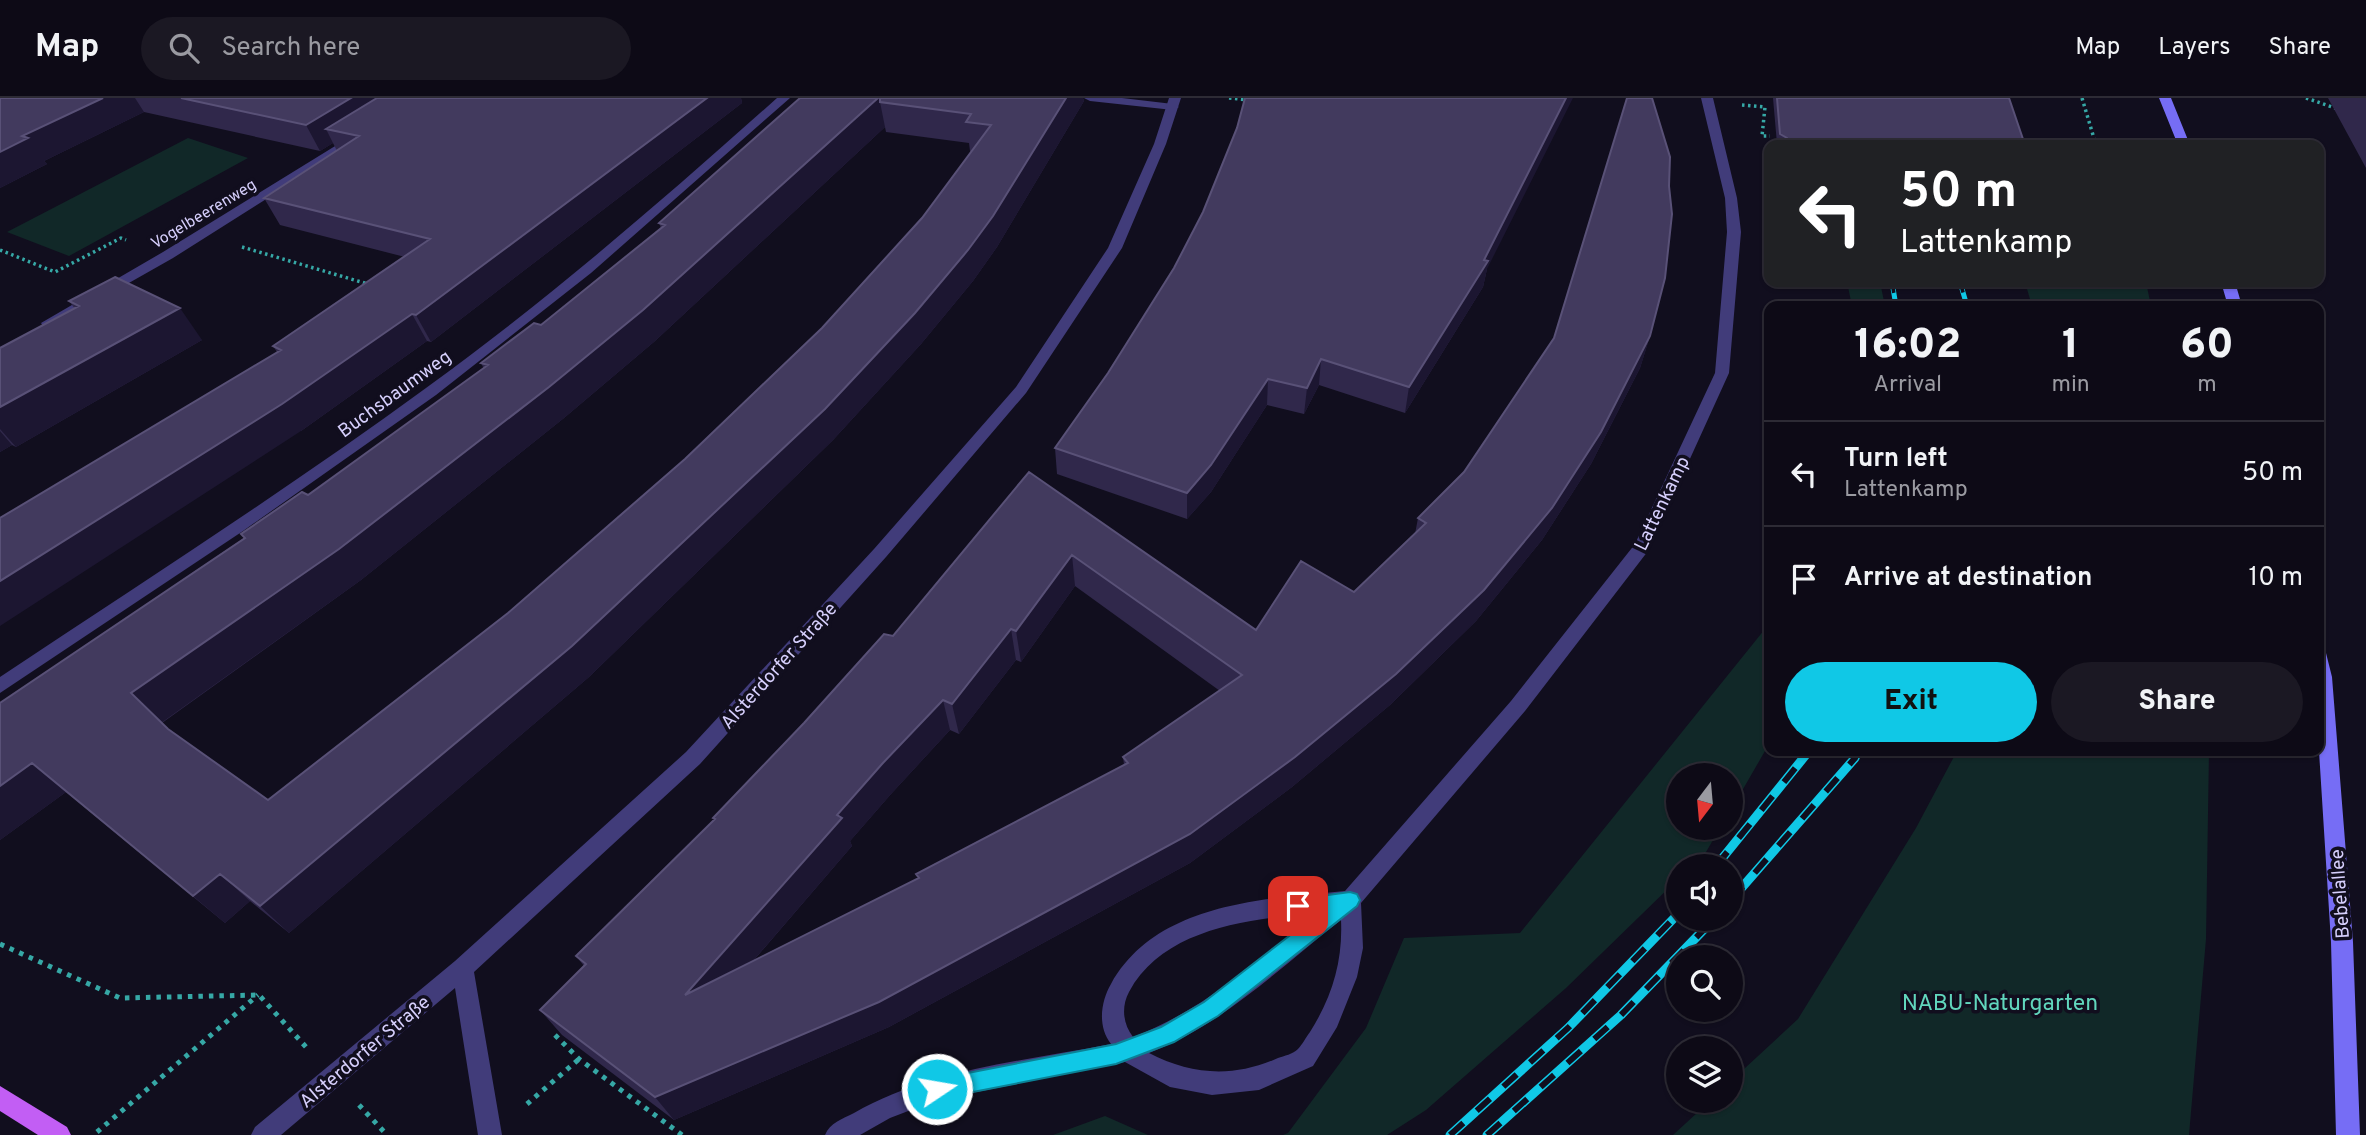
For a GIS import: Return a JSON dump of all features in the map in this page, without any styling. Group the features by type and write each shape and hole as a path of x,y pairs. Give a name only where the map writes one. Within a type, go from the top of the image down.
{"main road":[{"path":"2165,98 2181,140"},
{"name":"Bebelallee","path":"2324,690 2343,942 2348,1135"},
{"path":"0,1098 59,1135"}],"street":[{"name":"Buchsbaumweg","path":"0,686 379,430 514,328 610,250 674,197 784,98"},
{"path":"1090,98 1174,103"},
{"name":"Lattenkamp","path":"837,1135 883,1109 937,1089 1116,1054 1167,1035 1211,1009 1350,900 1518,706 1642,547 1722,373 1734,232 1731,198 1707,98"},
{"name":"Alsterdorfer Straße","path":"263,1135 463,968 693,758 880,553 1021,390 1115,248 1174,103"},
{"name":"Vogelbeerenweg","path":"41,328 201,235 363,134"},
{"path":"1129,1081 1116,1054 1111,1032 1116,1001 1133,966 1149,951 1177,934 1214,920 1272,909 1350,900 1352,948 1344,987 1314,1046 1287,1083 1268,1097"},
{"path":"463,968 490,1135"}],"path":[{"path":"1229,98 1248,100"},
{"path":"1764,98 1765,107"},
{"path":"2082,98 2095,140"},
{"path":"2305,98 2349,112"},
{"path":"201,235 380,288"},
{"path":"0,250 55,272 121,238 130,241"},
{"path":"0,944 120,998 259,995 332,1077"},
{"path":"93,1135 259,995"},
{"path":"555,1035 579,1059 681,1135"},
{"path":"521,1110 579,1059"}],"green space":[{"path":"188,138 248,158 69,256 7,232"},
{"path":"1848,287 1881,287 1884,301 1851,301"},
{"path":"2026,287 2147,287 2150,301 2031,301"},
{"path":"1764,630 1764,753 1743,789 1743,763 1666,763 1666,840 1713,840 1706,852 1666,854 1666,891 1566,988 1426,1110 1387,1135 1283,1135 1288,1133 1366,1028 1404,938 1520,933"},
{"name":"NABU-Naturgarten","path":"1954,756 2209,756 2206,939 2189,1135 1673,1135 1697,1113 1743,1113 1743,1070 1798,1019 1916,828"},
{"path":"1105,1116 1148,1135 1053,1135"}],"building":[{"path":"0,98 103,98 22,136 28,138 0,152"},
{"path":"181,98 351,98 306,125"},
{"path":"377,98 707,98 416,315 412,314 282,404 0,581 0,518 281,350 273,346 430,239 264,198 359,136 326,129"},
{"path":"800,98 878,98 643,310 549,387 339,549 131,693 168,729 268,800 508,613 685,459 822,328 922,218 991,125 966,122 971,114 880,102 880,98 1066,98 993,216 915,313 825,409 572,646 260,906 220,874 193,896 32,763 0,786 0,703 245,538 241,534 302,492 308,495 488,365 481,363 534,323 541,325 665,225 659,223"},
{"path":"1245,98 1566,98 1484,260 1488,261 1409,387 1321,359 1307,388 1268,379 1211,465 1187,493 1055,448 1108,373 1174,268 1203,212 1237,128"},
{"path":"1627,98 1652,98 1670,157 1672,214 1665,278 1650,336 1601,432 1552,508 1484,590 1396,674 1295,757 1190,834 879,1002 655,1097 540,1010 586,964 576,956 715,819 713,818 884,634 893,636 1029,472 1256,630 1301,561 1354,592 1426,523 1418,518 1464,472 1554,338","holes":["1072,555 1242,675 1123,757 1128,763 916,874 919,878 685,995 842,818 837,815 882,764 943,700 952,704 1011,629 1016,631"]},
{"path":"1777,98 2009,98 2023,140 1787,140 1780,134"},
{"path":"115,277 180,308 0,407 0,348 79,306 69,301"}],"railway":[{"path":"1893,287 1895,301"},
{"path":"1961,287 1966,301"},
{"path":"1726,854 1805,756"},
{"path":"1743,886 1856,756"},
{"path":"1450,1135 1568,1028 1666,926"},
{"path":"1487,1135 1621,1015 1702,931"}],"route":[{"path":"937,1089 1116,1054 1167,1035 1211,1009 1350,900 1298,906"}]}
